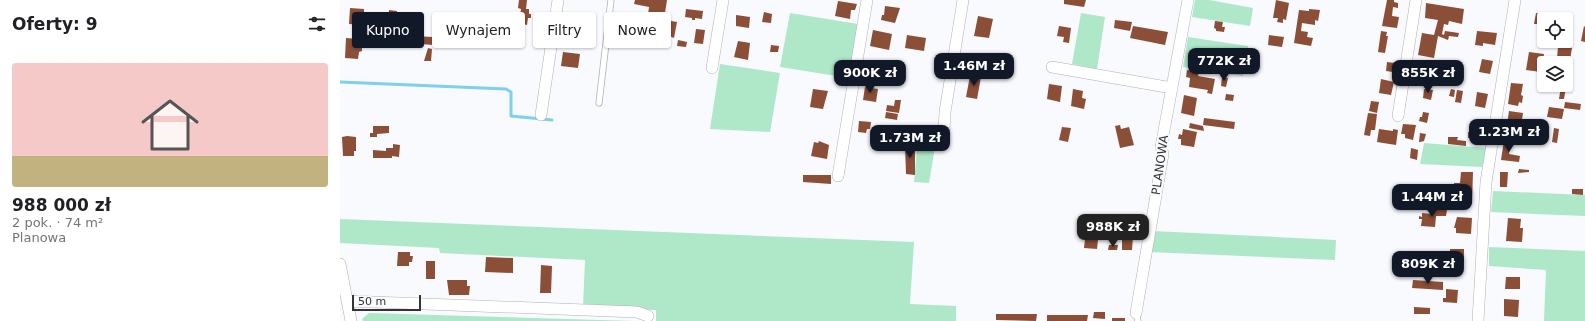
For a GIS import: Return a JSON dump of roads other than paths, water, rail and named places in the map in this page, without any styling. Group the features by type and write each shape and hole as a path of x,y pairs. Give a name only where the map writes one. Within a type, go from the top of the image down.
{"street":[{"path":"556,12 558,0"},
{"path":"712,68 723,0"},
{"path":"838,176 867,0"},
{"path":"944,132 945,112 963,0"},
{"name":"PLANOWA","path":"1137,317 1163,154 1161,147 1188,0"},
{"path":"1398,116 1416,0"},
{"path":"1478,321 1486,182 1515,0"},
{"path":"541,115 551,48"},
{"path":"1052,67 1172,88"},
{"path":"340,264 351,321"},
{"path":"347,302 637,312 648,316"}],"lane":[{"path":"599,103 611,0"}],"waterway":[{"path":"340,82 506,89 511,92 511,116 552,120"}]}
